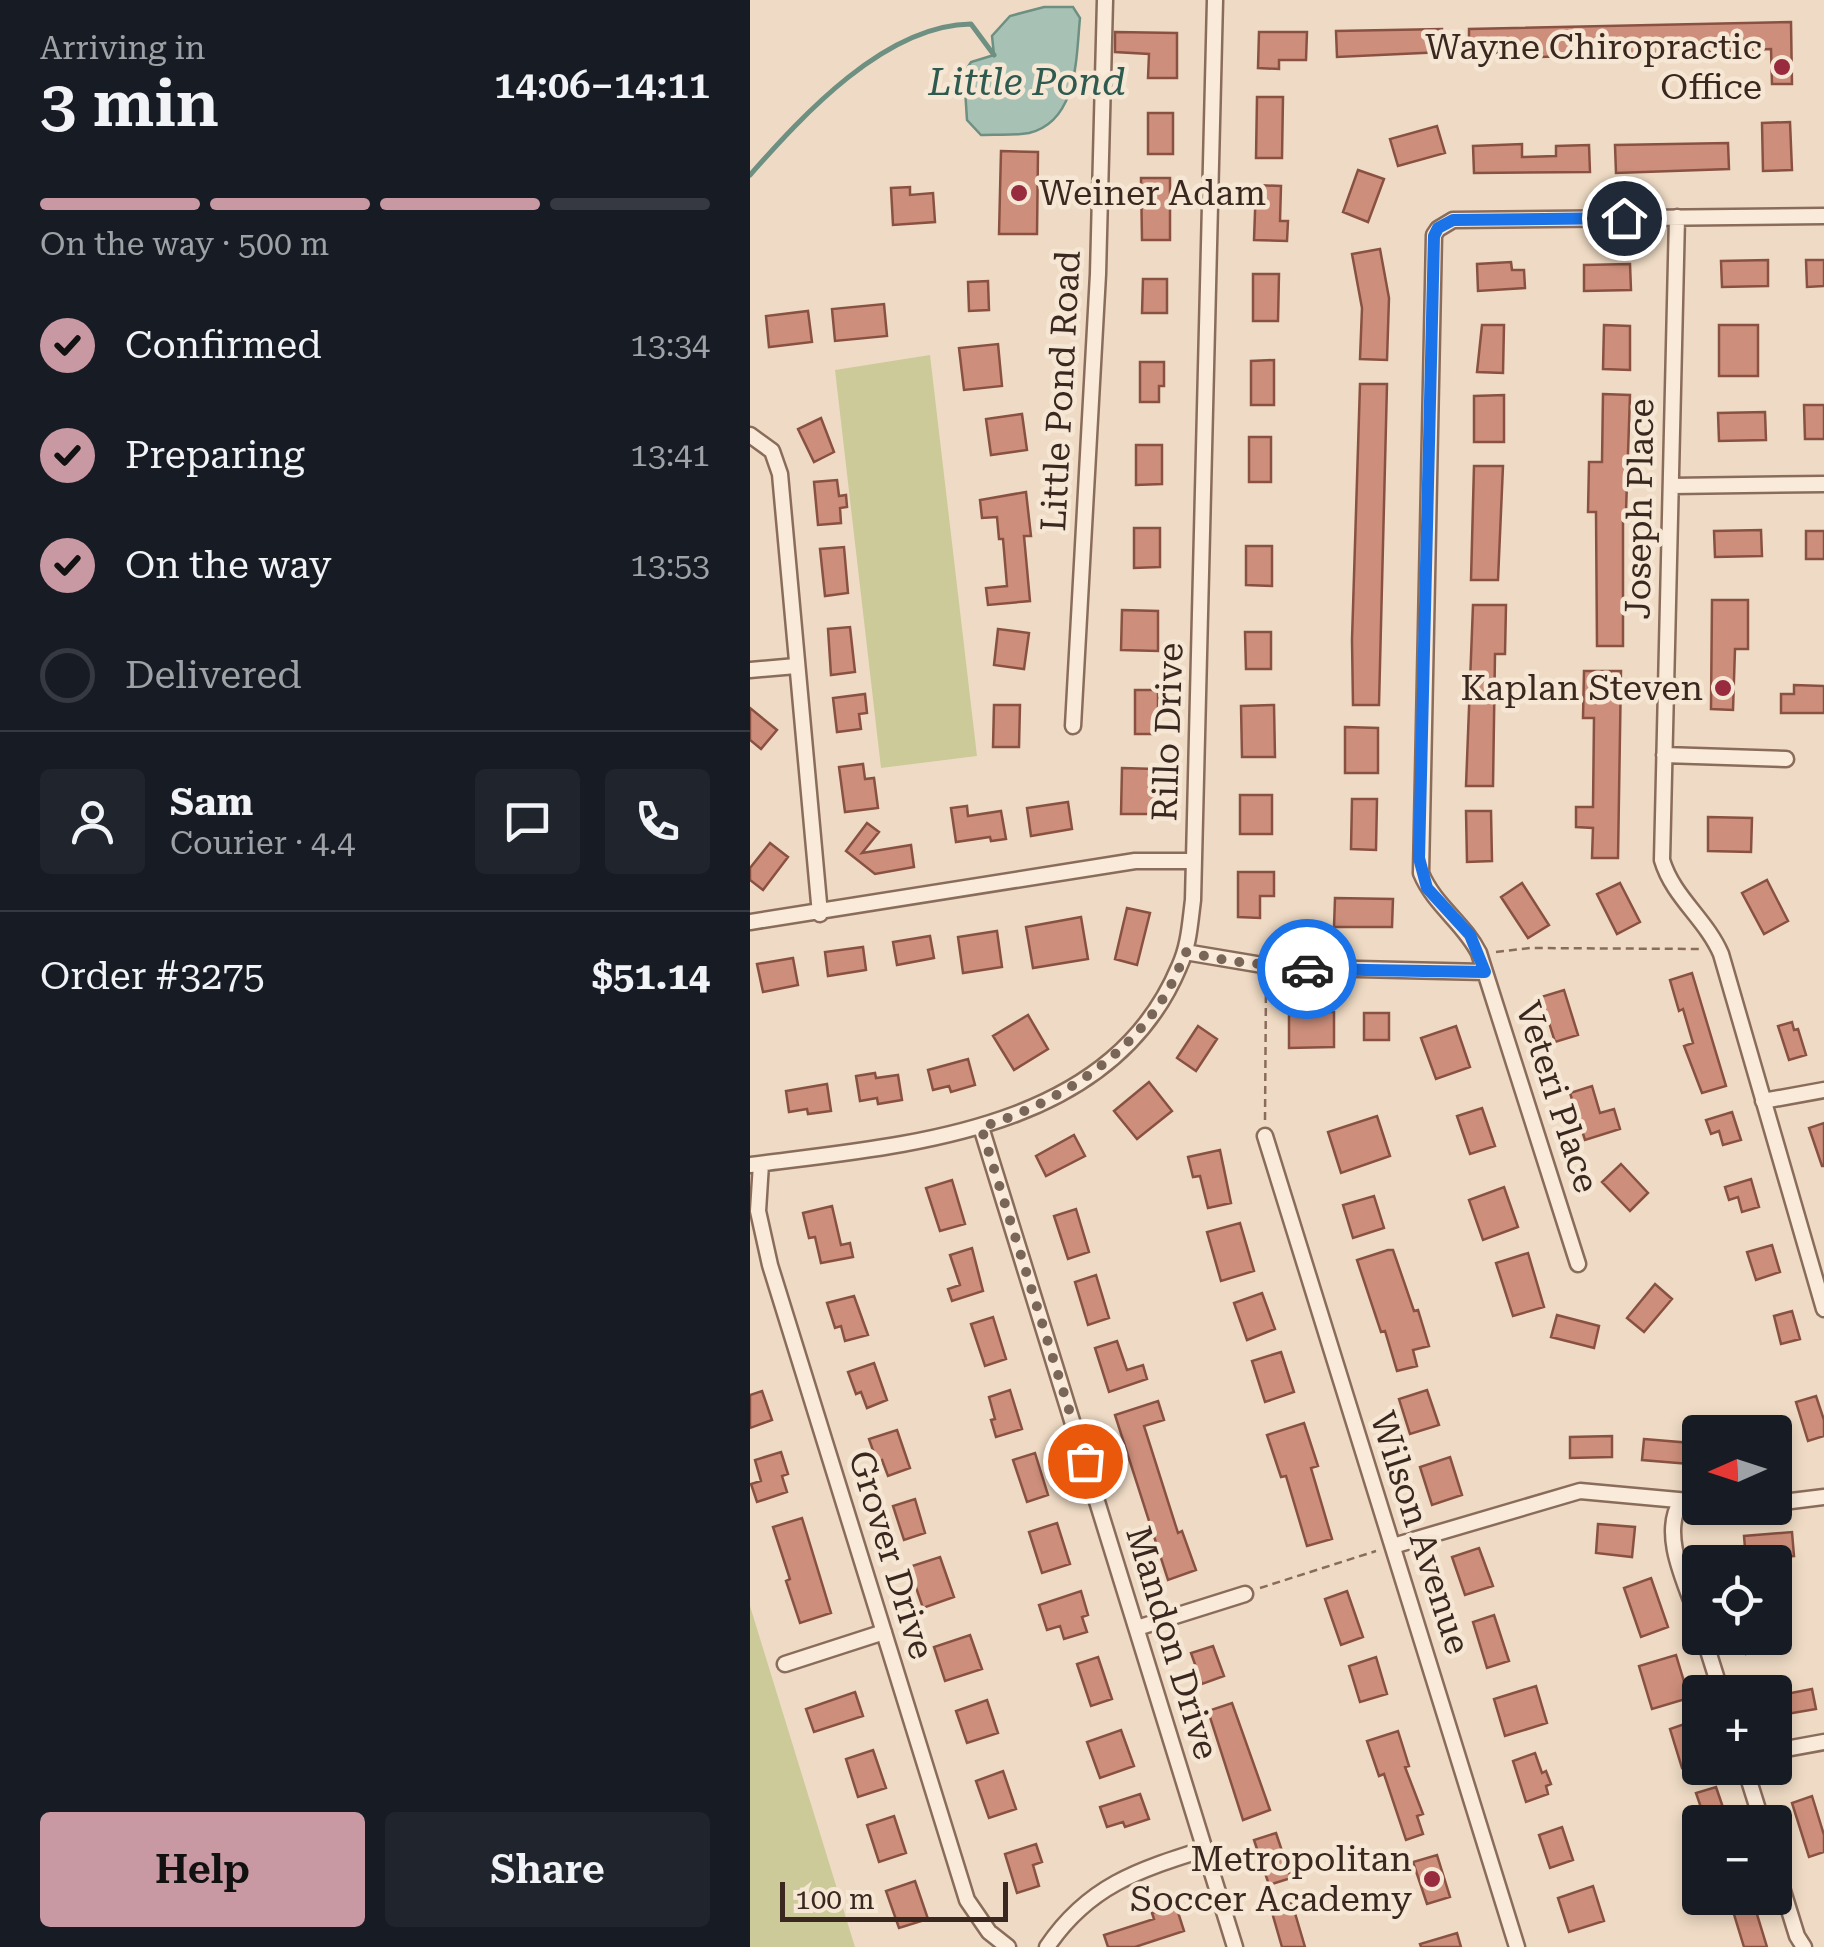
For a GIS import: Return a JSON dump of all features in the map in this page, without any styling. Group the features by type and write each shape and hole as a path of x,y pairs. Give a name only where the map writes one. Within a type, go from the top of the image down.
{"street":[{"name":"Little Pond Road","path":"1073,726 1098,274 1105,0"},
{"name":"Rillo Drive","path":"756,1164 925,1142 981,1127 1042,1103 1115,1054 1166,995 1185,952 1193,900 1215,0"},
{"path":"1677,218 1824,216"},
{"name":"Veteri Place","path":"1578,1264 1479,954 1463,926 1427,888 1419,858 1434,236 1444,223 1474,220 1677,218"},
{"name":"Joseph Place","path":"1677,218 1662,860 1676,891 1716,944 1823,1300"},
{"path":"750,434 772,451 778,462 820,914"},
{"path":"1671,486 1824,484"},
{"path":"750,670 796,666"},
{"path":"1664,755 1786,760"},
{"path":"750,922 820,914 1135,861 1194,861"},
{"path":"1185,952 1266,966 1485,972"},
{"path":"1763,1101 1824,1090"},
{"name":"Mandon Drive","path":"981,1127 1236,1947"},
{"name":"Wilson Avenue","path":"1265,1136 1518,1947"},
{"name":"Grover Drive","path":"756,1164 762,1234 967,1900 989,1932 1008,1947"},
{"path":"1393,1546 1570,1493 1600,1491 1681,1501 1673,1518 1672,1534 1682,1566"},
{"path":"1792,1501 1824,1497"},
{"path":"1136,1628 1244,1594"},
{"path":"785,1664 884,1632"},
{"path":"1792,1748 1824,1742"},
{"path":"1046,1947 1076,1910 1108,1886 1144,1868 1205,1848"},
{"path":"1790,1915 1804,1947"}],"path":[{"path":"1479,954 1530,948 1702,949 1716,944"},
{"path":"1265,1136 1266,966"},
{"path":"1244,1594 1393,1546"}],"shaded area":[{"path":"930,355 977,756 881,768 835,370"},
{"path":"750,1606 855,1947 750,1947"}],"water":[{"name":"Little Pond","path":"1044,7 1073,7 1080,18 1075,69 1066,102 1057,116 1029,133 981,135 967,120 964,73 971,62 994,55 992,36 1010,16"}],"building":[{"path":"1791,22 1792,84 1772,84 1771,49 1618,55 1618,46 1589,47 1589,56 1537,57 1537,52 1469,54 1469,29"},
{"path":"1442,29 1443,52 1337,57 1336,31"},
{"path":"1115,32 1177,33 1177,78 1148,78 1149,54 1115,52"},
{"path":"1259,32 1307,32 1306,60 1279,60 1279,69 1258,68"},
{"path":"1257,97 1283,97 1282,158 1256,158"},
{"path":"1148,113 1173,113 1173,154 1148,154"},
{"path":"1790,122 1792,170 1763,171 1762,123"},
{"path":"1437,126 1445,153 1398,166 1390,139"},
{"path":"1728,143 1729,169 1616,173 1615,145"},
{"path":"1522,144 1522,157 1556,156 1556,146 1589,145 1590,172 1474,173 1473,146"},
{"name":"Weiner Adam","path":"1001,151 1038,152 1037,234 999,234"},
{"path":"1358,170 1384,179 1368,222 1343,212"},
{"path":"1141,178 1170,178 1170,240 1142,240"},
{"path":"1256,185 1281,186 1280,221 1288,221 1287,241 1254,240"},
{"path":"910,187 910,195 933,193 935,222 893,225 891,188"},
{"path":"1380,249 1389,298 1387,360 1360,359 1362,308 1352,254"},
{"path":"1768,260 1768,286 1722,287 1721,261"},
{"path":"1806,260 1824,260 1824,286 1807,287"},
{"path":"1511,262 1512,270 1524,270 1525,288 1478,291 1477,264"},
{"path":"1630,264 1631,290 1584,291 1584,265"},
{"path":"1253,274 1279,274 1278,321 1253,321"},
{"path":"1143,279 1167,279 1167,313 1142,313"},
{"path":"988,281 989,310 969,311 968,282"},
{"path":"884,304 887,336 835,341 832,309"},
{"path":"808,311 812,342 769,347 766,316"},
{"path":"1482,325 1504,325 1503,373 1477,372"},
{"path":"1604,325 1630,326 1630,370 1603,369"},
{"path":"1719,325 1758,325 1758,376 1719,376"},
{"path":"998,344 1002,386 964,390 959,348"},
{"path":"1274,360 1274,405 1251,405 1251,361"},
{"path":"1140,362 1164,362 1159,402 1140,402"},
{"path":"1360,384 1387,384 1379,705 1353,705"},
{"path":"1603,394 1630,395 1623,512 1623,646 1597,646 1596,512 1588,512 1589,462 1602,462"},
{"path":"1504,395 1504,442 1474,442 1474,396"},
{"path":"1804,405 1824,405 1824,439 1805,439"},
{"path":"1765,412 1766,440 1719,441 1718,413"},
{"path":"1022,414 1027,450 991,455 986,419"},
{"path":"821,418 834,452 814,462 798,429"},
{"path":"1249,437 1271,437 1271,482 1249,482"},
{"path":"1136,445 1162,445 1162,484 1136,485"},
{"path":"1474,466 1503,466 1498,580 1471,580"},
{"path":"837,480 839,496 846,495 847,507 840,508 841,523 818,525 814,482"},
{"path":"1026,492 1031,536 1024,536 1030,601 988,605 986,588 1007,586 997,517 982,518 980,500"},
{"path":"1134,528 1160,528 1160,567 1134,568"},
{"path":"1761,530 1762,556 1715,557 1714,531"},
{"path":"1806,531 1824,531 1824,559 1806,559"},
{"path":"1246,546 1272,546 1272,586 1246,585"},
{"path":"844,547 848,593 825,596 820,549"},
{"path":"1712,600 1748,600 1748,649 1735,649 1733,710 1711,709"},
{"path":"1473,605 1506,605 1505,654 1495,654 1493,786 1466,786"},
{"path":"1122,610 1158,611 1158,651 1121,650"},
{"path":"850,627 855,672 831,675 828,629"},
{"path":"998,629 1029,633 1024,669 994,665"},
{"path":"1245,632 1271,632 1271,669 1246,669"},
{"path":"1584,671 1621,671 1618,858 1592,858 1593,828 1576,827 1576,807 1593,807 1594,718 1583,718"},
{"path":"1794,685 1824,686 1824,713 1781,713 1781,694 1794,694"},
{"path":"1135,690 1158,690 1158,734 1135,734"},
{"path":"865,694 867,713 859,714 861,729 837,732 833,698"},
{"path":"994,705 1020,705 1019,747 993,747"},
{"path":"1274,705 1275,757 1242,757 1241,706"},
{"path":"750,708 777,730 761,749 750,740"},
{"path":"1345,727 1378,728 1378,773 1345,773"},
{"path":"863,764 865,779 874,778 878,808 845,812 839,767"},
{"path":"1122,768 1155,769 1155,814 1121,814"},
{"path":"1240,795 1272,795 1272,834 1240,834"},
{"path":"1352,799 1377,799 1376,850 1351,849"},
{"path":"1068,802 1072,829 1031,836 1027,808"},
{"path":"967,806 968,816 1001,811 1006,839 956,842 951,808"},
{"path":"1466,811 1491,811 1492,861 1467,862"},
{"path":"1708,817 1752,818 1751,852 1708,851"},
{"path":"867,823 879,832 862,853 911,845 914,867 875,874 846,851"},
{"path":"770,843 788,857 763,890 750,880 750,868"},
{"path":"1238,872 1274,872 1274,896 1260,896 1260,918 1238,917"},
{"path":"1767,880 1788,921 1764,934 1742,893"},
{"path":"1522,883 1549,925 1528,938 1501,897"},
{"path":"1620,883 1640,922 1617,934 1597,894"},
{"path":"1335,898 1393,899 1392,927 1334,927"},
{"path":"1127,908 1150,913 1137,965 1115,959"},
{"path":"1081,917 1088,959 1033,968 1026,927"},
{"path":"997,931 1002,967 963,973 958,937"},
{"path":"930,936 934,958 897,965 893,942"},
{"path":"863,947 866,970 828,976 825,952"},
{"path":"793,958 798,985 763,992 757,964"},
{"path":"1692,973 1726,1086 1702,1093 1684,1046 1693,1043 1670,980"},
{"path":"1564,990 1578,1035 1555,1042 1541,997"},
{"path":"1289,1012 1334,1012 1334,1047 1289,1048"},
{"path":"1364,1013 1389,1013 1389,1040 1364,1040"},
{"path":"1028,1015 1048,1049 1014,1070 993,1036"},
{"path":"1792,1022 1806,1055 1789,1060 1778,1026"},
{"path":"1198,1026 1217,1039 1196,1071 1177,1058"},
{"path":"1456,1026 1470,1067 1436,1079 1421,1038"},
{"path":"968,1059 975,1085 951,1092 949,1086 933,1090 928,1070"},
{"path":"875,1073 876,1078 898,1075 902,1100 878,1104 877,1098 860,1101 856,1076"},
{"path":"1149,1082 1172,1111 1137,1139 1114,1111"},
{"path":"827,1084 831,1111 789,1112 786,1091"},
{"path":"1592,1086 1600,1113 1614,1109 1620,1129 1585,1140 1570,1093"},
{"path":"1482,1108 1495,1146 1470,1154 1457,1116"},
{"path":"1732,1112 1741,1140 1723,1145 1719,1131 1711,1134 1706,1120"},
{"path":"1377,1116 1390,1156 1341,1173 1328,1132"},
{"path":"1824,1123 1824,1166 1822,1166 1809,1128"},
{"path":"1074,1135 1085,1156 1046,1176 1036,1156"},
{"path":"1220,1150 1231,1203 1208,1208 1200,1176 1193,1177 1188,1157"},
{"path":"1621,1164 1648,1193 1630,1211 1602,1182"},
{"path":"1751,1179 1759,1207 1742,1212 1738,1197 1729,1200 1725,1187"},
{"path":"952,1180 965,1224 940,1231 926,1188"},
{"path":"1504,1187 1518,1227 1483,1240 1469,1200"},
{"path":"1374,1196 1384,1228 1353,1238 1343,1205"},
{"path":"832,1206 841,1245 850,1243 853,1257 821,1263 815,1237 809,1238 803,1213"},
{"path":"1076,1209 1089,1252 1068,1259 1054,1216"},
{"path":"1240,1223 1254,1271 1221,1281 1207,1232"},
{"path":"1772,1245 1780,1272 1756,1280 1747,1252"},
{"path":"972,1248 983,1291 952,1301 948,1289 960,1285 950,1255"},
{"path":"1393,1250 1429,1346 1413,1350 1417,1366 1397,1371 1357,1260"},
{"path":"1528,1253 1544,1307 1513,1316 1496,1263"},
{"path":"1096,1275 1109,1318 1088,1325 1075,1282"},
{"path":"1655,1284 1672,1299 1644,1332 1627,1318"},
{"path":"1262,1293 1275,1329 1247,1340 1234,1303"},
{"path":"854,1296 868,1335 845,1341 841,1326 835,1328 827,1303"},
{"path":"1792,1311 1800,1339 1781,1344 1774,1316"},
{"path":"1557,1315 1599,1326 1594,1348 1551,1337"},
{"path":"993,1317 1006,1359 985,1366 971,1324"},
{"path":"1117,1341 1127,1370 1143,1365 1147,1379 1109,1392 1095,1348"},
{"path":"1281,1352 1294,1392 1265,1402 1252,1361"},
{"path":"874,1363 887,1400 867,1408 861,1392 856,1394 848,1372"},
{"path":"1010,1390 1022,1429 996,1437 989,1397"},
{"path":"1427,1390 1439,1425 1410,1434 1399,1399"},
{"path":"762,1391 772,1420 750,1428 750,1395"},
{"path":"1816,1396 1824,1420 1824,1436 1808,1441 1796,1402"},
{"path":"1158,1401 1164,1420 1144,1426 1178,1533 1182,1531 1196,1570 1168,1580 1115,1415"},
{"path":"1304,1423 1318,1466 1311,1468 1332,1539 1307,1546 1286,1476 1281,1477 1267,1435"},
{"path":"897,1430 910,1468 888,1476 882,1460 877,1462 869,1439"},
{"path":"1612,1436 1612,1457 1570,1458 1570,1437"},
{"path":"1644,1439 1682,1442 1682,1463 1642,1460"},
{"path":"781,1452 788,1474 782,1476 787,1492 757,1502 751,1484 761,1481 755,1460"},
{"path":"1035,1453 1048,1495 1027,1502 1013,1460"},
{"path":"1450,1457 1462,1495 1432,1505 1420,1467"},
{"path":"915,1499 925,1533 904,1540 893,1506"},
{"path":"802,1518 831,1613 800,1623 773,1527"},
{"path":"1057,1523 1070,1564 1042,1573 1029,1532"},
{"path":"1598,1524 1635,1527 1632,1557 1596,1553"},
{"path":"1792,1532 1794,1556 1792,1545 1745,1545 1744,1536"},
{"path":"1479,1548 1493,1586 1465,1595 1452,1557"},
{"path":"940,1557 954,1597 923,1608 909,1567"},
{"path":"1651,1578 1668,1627 1641,1637 1624,1588"},
{"path":"1081,1591 1088,1615 1082,1617 1087,1632 1064,1639 1060,1626 1047,1630 1039,1605"},
{"path":"1347,1591 1363,1637 1341,1645 1325,1599"},
{"path":"1494,1615 1509,1661 1487,1668 1473,1622"},
{"path":"970,1635 982,1669 945,1681 934,1647"},
{"path":"1213,1646 1224,1676 1202,1684 1191,1653"},
{"path":"1676,1655 1682,1675 1682,1700 1652,1709 1639,1666"},
{"path":"1098,1657 1112,1699 1091,1706 1077,1664"},
{"path":"1376,1657 1387,1694 1360,1702 1349,1666"},
{"path":"1536,1686 1547,1723 1505,1736 1494,1699"},
{"path":"1812,1689 1816,1709 1792,1713 1792,1693"},
{"path":"855,1692 863,1716 814,1732 806,1709"},
{"path":"987,1700 998,1733 967,1743 956,1711"},
{"path":"1232,1703 1270,1810 1243,1820 1208,1711"},
{"path":"1682,1725 1682,1768 1670,1729"},
{"path":"1121,1730 1134,1766 1100,1778 1087,1742"},
{"path":"1398,1731 1409,1766 1405,1767 1423,1814 1417,1816 1423,1834 1406,1840 1384,1774 1379,1776 1367,1741"},
{"path":"873,1750 886,1788 858,1797 846,1759"},
{"path":"1535,1753 1551,1784 1546,1786 1548,1794 1526,1802 1513,1761"},
{"path":"1003,1771 1016,1809 989,1818 976,1781"},
{"path":"1716,1787 1722,1805 1700,1805 1696,1793"},
{"path":"1140,1794 1149,1819 1125,1827 1123,1822 1107,1827 1100,1807"},
{"path":"1812,1796 1824,1835 1824,1852 1809,1857 1792,1803"},
{"path":"894,1816 906,1853 879,1862 867,1825"},
{"path":"1562,1827 1573,1860 1550,1868 1539,1835"},
{"path":"1276,1833 1291,1878 1269,1885 1254,1840"},
{"path":"1036,1844 1042,1862 1033,1865 1039,1886 1017,1893 1005,1854"},
{"name":"Metropolitan Soccer Academy","path":"1437,1855 1450,1897 1427,1904 1413,1862"},
{"path":"915,1881 928,1919 899,1928 886,1891"},
{"path":"1593,1886 1604,1921 1569,1932 1558,1898"},
{"path":"1292,1903 1305,1947 1282,1947 1271,1909"},
{"path":"1176,1906 1184,1931 1135,1947 1108,1947 1104,1935 1154,1919 1152,1913"},
{"path":"1734,1915 1757,1915 1767,1947 1744,1947"},
{"path":"1457,1933 1461,1947 1421,1947 1420,1944"}],"waterway":[{"path":"750,175 848,77 908,40 939,28 971,24 994,55"}],"way so far":[{"path":"1085,1461 981,1127 1042,1103 1115,1054 1166,995 1185,952 1307,969"}],"place":[{"name":"Wayne Chiropractic Office","path":"1782,67"},
{"name":"Weiner Adam","path":"1019,193"},
{"name":"Kaplan Steven","path":"1723,688"},
{"name":"Metropolitan Soccer Academy","path":"1432,1879"}],"route":[{"path":"1307,969 1485,972 1470,935 1427,888 1419,858 1434,236 1438,228 1453,220 1624,218"}]}
